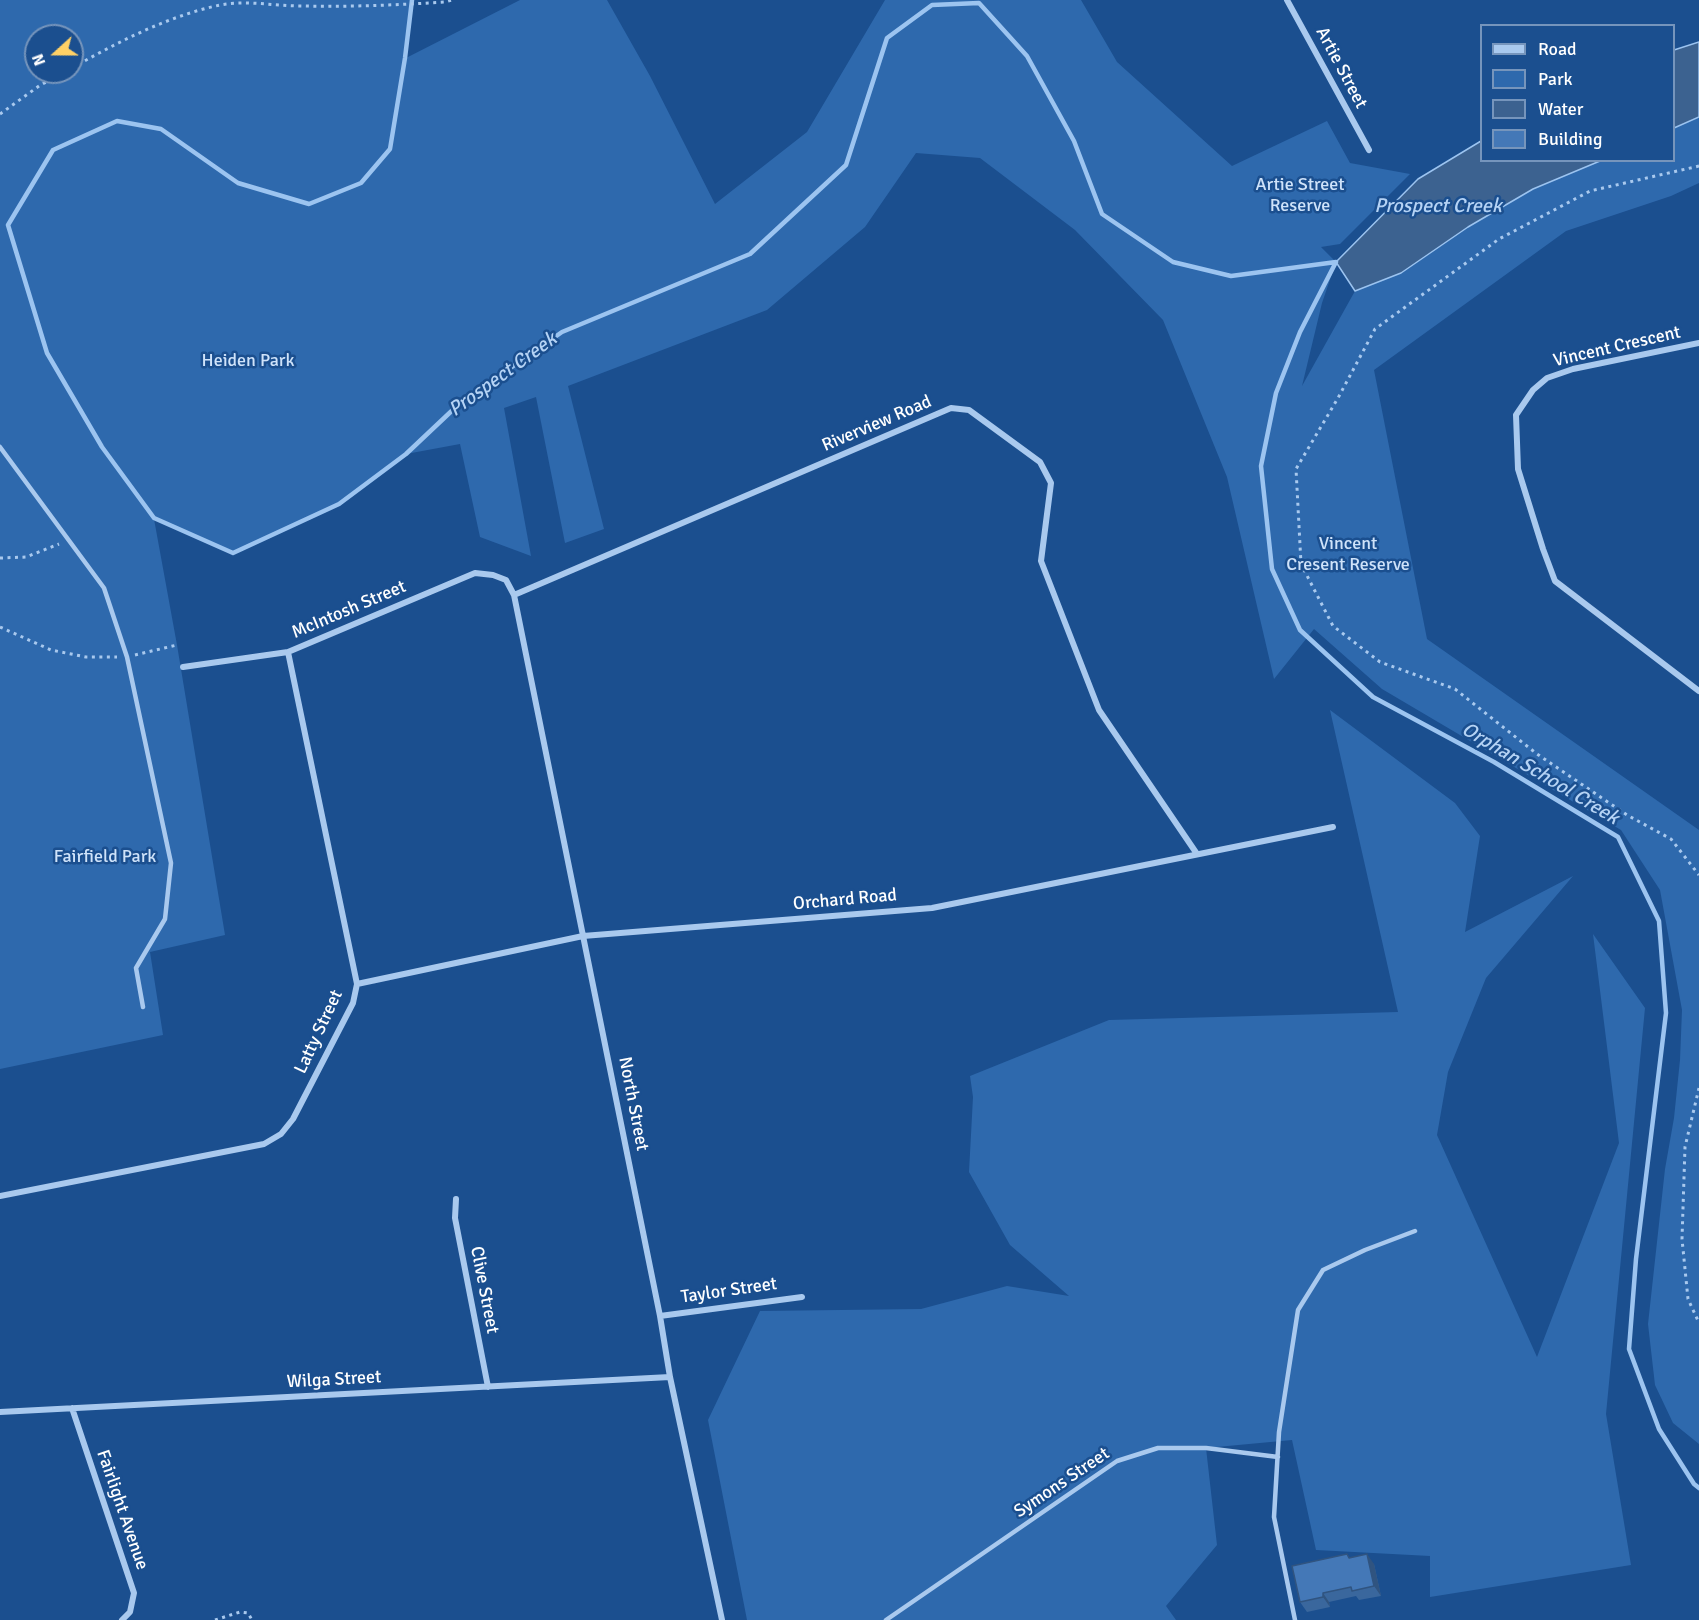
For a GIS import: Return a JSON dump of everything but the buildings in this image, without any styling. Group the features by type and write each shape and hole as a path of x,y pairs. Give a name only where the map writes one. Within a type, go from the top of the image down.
{"street":[{"name":"Artie Street","path":"1287,0 1369,150"},
{"name":"Vincent Crescent","path":"1699,343 1573,369 1547,378 1533,390 1516,415 1518,469 1555,581 1699,692"},
{"name":"Riverview Road","path":"514,595 951,408 969,410 1040,462 1051,483 1041,561 1095,700 1099,710 1197,854"},
{"name":"McIntosh Street","path":"183,667 288,652 475,573 493,575 506,580 514,595"},
{"name":"North Street","path":"514,595 660,1316 670,1377 722,1620"},
{"name":"Latty Street","path":"0,1196 264,1144 281,1134 303,1101 353,1003 357,984 288,652"},
{"name":"Orchard Road","path":"357,984 583,936 932,908 1334,827"},
{"name":"Clive Street","path":"456,1199 454,1218 488,1387"},
{"name":"Taylor Street","path":"660,1316 802,1297"},
{"name":"Wilga Street","path":"0,1412 670,1377"},
{"name":"Fairlight Avenue","path":"72,1408 134,1593 130,1612 122,1620"}],"lane":[{"path":"0,447 104,588 127,657 171,863 165,920 136,968 143,1007"},
{"path":"1294,1620 1274,1517 1279,1432 1298,1311 1323,1270 1365,1250 1415,1231"},
{"name":"Symons Street","path":"886,1620 1117,1461 1158,1448 1206,1448 1278,1457"}],"path":[{"path":"84,62 177,17 220,5 241,2 299,6 383,6 452,0"},
{"path":"0,114 43,84"},
{"path":"1699,165 1590,191 1499,239 1375,329 1296,469 1301,564 1333,626 1380,662 1455,689 1537,754 1626,815 1671,839 1699,875"},
{"path":"0,558 26,557 69,540"},
{"path":"0,627 51,650 86,657 127,657 177,645"},
{"path":"1699,1088 1685,1147 1682,1239 1688,1299 1699,1323"},
{"path":"215,1620 240,1612 248,1613 252,1620"}],"green space":[{"path":"0,0 412,0 406,58 520,0 607,0 650,76 715,204 807,132 885,0 1081,0 1117,62 1232,166 1327,121 1350,163 1410,174 1340,244 1321,247 1336,262 1322,303 1302,386 1355,291 1401,273 1468,227 1533,189 1598,162 1675,162 1675,128 1699,117 1699,183 1671,196 1566,231 1374,370 1427,639 1699,830 1699,1444 1673,1423 1655,1385 1648,1324 1665,1169 1674,1118 1682,1010 1660,890 1621,830 1382,689 1314,629 1274,679 1227,477 1163,320 1075,230 980,158 916,153 865,227 767,310 568,386 604,529 565,543 536,397 504,408 531,556 480,537 460,444 406,454 339,504 233,553 154,519 225,935 150,952 163,1035 0,1069"},
{"path":"1330,710 1455,803 1480,836 1465,932 1573,876 1486,978 1448,1072 1437,1135 1537,1357 1619,1143 1593,934 1645,1008 1606,1414 1631,1565 1430,1597 1430,1556 1316,1550 1292,1440 1206,1448 1217,1545 1166,1606 1176,1620 747,1620 708,1420 760,1311 921,1309 1007,1286 1069,1296 1010,1245 969,1172 973,1097 970,1076 1109,1020 1398,1012"}],"water":[{"path":"1699,42 1699,117 1675,128 1675,50"},
{"name":"Prospect Creek","path":"1480,142 1480,162 1598,162 1533,189 1468,227 1401,273 1355,291 1336,262 1418,179"}],"waterway":[{"name":"Prospect Creek","path":"412,0 390,149 361,183 309,204 238,183 161,129 117,121 53,150 8,225 47,353 102,447 154,518 233,553 339,504 406,454 459,404 562,332 750,254 846,165 887,38 932,5 979,3 1027,56 1074,141 1102,214 1173,262 1231,276 1336,262"},
{"name":"Orphan School Creek","path":"1336,262 1300,332 1276,393 1261,466 1272,569 1300,630 1373,697 1494,762 1618,837 1659,921 1666,1013 1636,1259 1629,1349 1659,1429 1694,1484 1699,1488"}],"park label":[{"name":"Artie Street Reserve","path":"1300,195"},
{"name":"Heiden Park","path":"248,361"},
{"name":"Vincent Cresent Reserve","path":"1348,554"},
{"name":"Fairfield Park","path":"105,857"}]}
